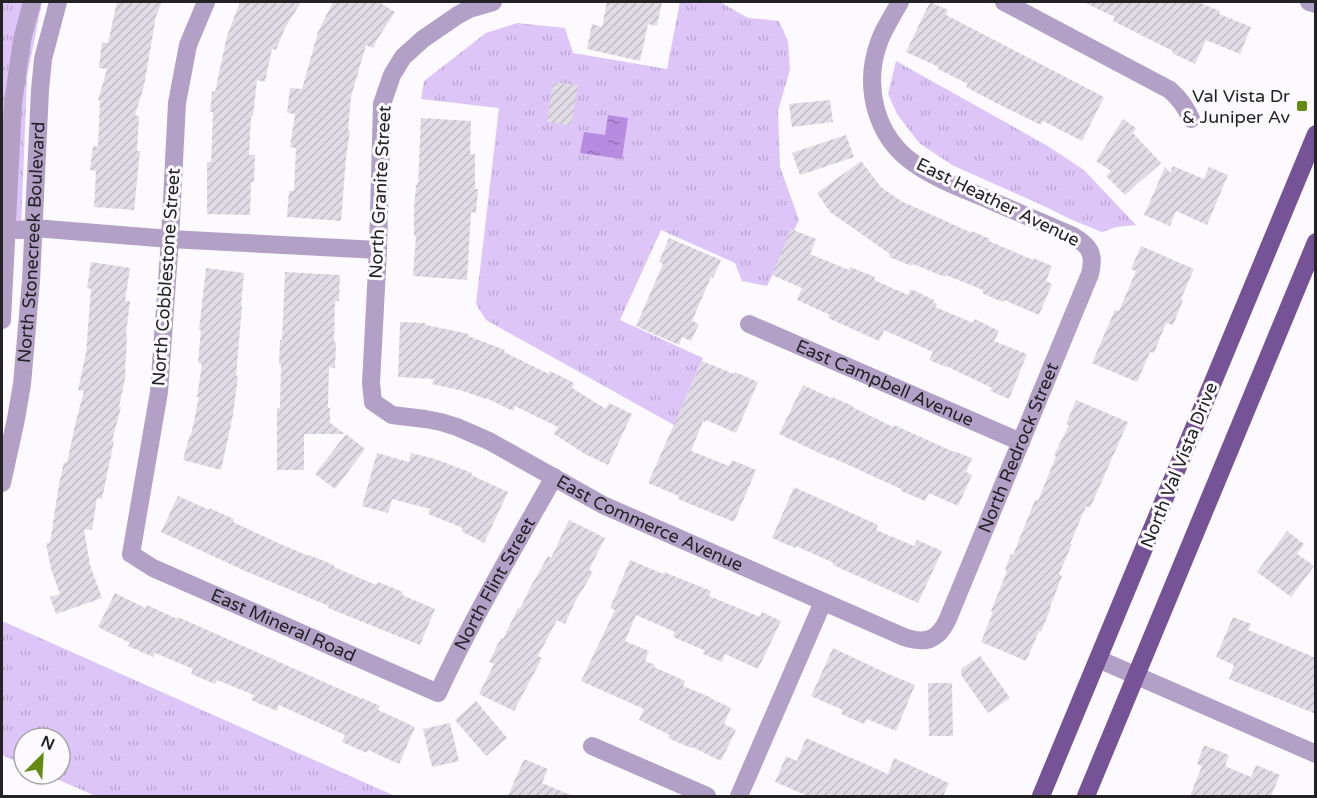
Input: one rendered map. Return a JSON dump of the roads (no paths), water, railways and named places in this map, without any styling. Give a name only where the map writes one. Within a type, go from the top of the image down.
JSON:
[{"type":"main road","name":"North Val Vista Drive","points":[[1041,796],[1316,134]]},
{"type":"main road","points":[[1086,796],[1316,242]]},
{"type":"street","name":"North Stonecreek Boulevard","points":[[2,320],[4,229],[13,103],[22,40],[32,2]]},
{"type":"street","name":"North Stonecreek Boulevard","points":[[2,483],[22,384],[34,228],[40,90],[50,29],[58,2]]},
{"type":"street","name":"North Cobblestone Street","points":[[131,554],[159,392],[177,103],[188,45],[206,2]]},
{"type":"street","name":"North Granite Street","points":[[373,402],[371,383],[382,104],[392,75],[403,57],[423,39],[458,15],[493,2]]},
{"type":"street","name":"East Heather Avenue","points":[[900,2],[879,43],[873,66],[872,94],[879,120],[886,132],[913,163],[939,178],[1073,236],[1087,245],[1091,252]]},
{"type":"street","points":[[1004,2],[1170,90],[1186,108],[1191,119]]},
{"type":"street","points":[[1309,2],[1316,4]]},
{"type":"street","points":[[4,229],[34,228],[170,239],[378,250]]},
{"type":"street","name":"North Redrock Street","points":[[930,639],[938,635],[947,621],[1090,274],[1093,259],[1091,252]]},
{"type":"street","name":"East Campbell Avenue","points":[[749,324],[1021,442]]},
{"type":"street","name":"East Commerce Avenue","points":[[373,402],[392,414],[441,422],[474,434],[603,505],[904,637],[930,639]]},
{"type":"street","name":"North Flint Street","points":[[438,693],[450,666],[554,477]]},
{"type":"street","name":"East Mineral Road","points":[[131,554],[153,568],[438,693]]},
{"type":"street","points":[[740,796],[823,602]]},
{"type":"street","points":[[1098,659],[1316,754]]},
{"type":"street","points":[[592,746],[707,796]]},
{"type":"water","points":[[608,115],[628,118],[622,159],[580,153],[584,132],[605,135]]},
{"type":"place","name":"Val Vista Dr & Juniper Av","points":[[1302,106]]}]
